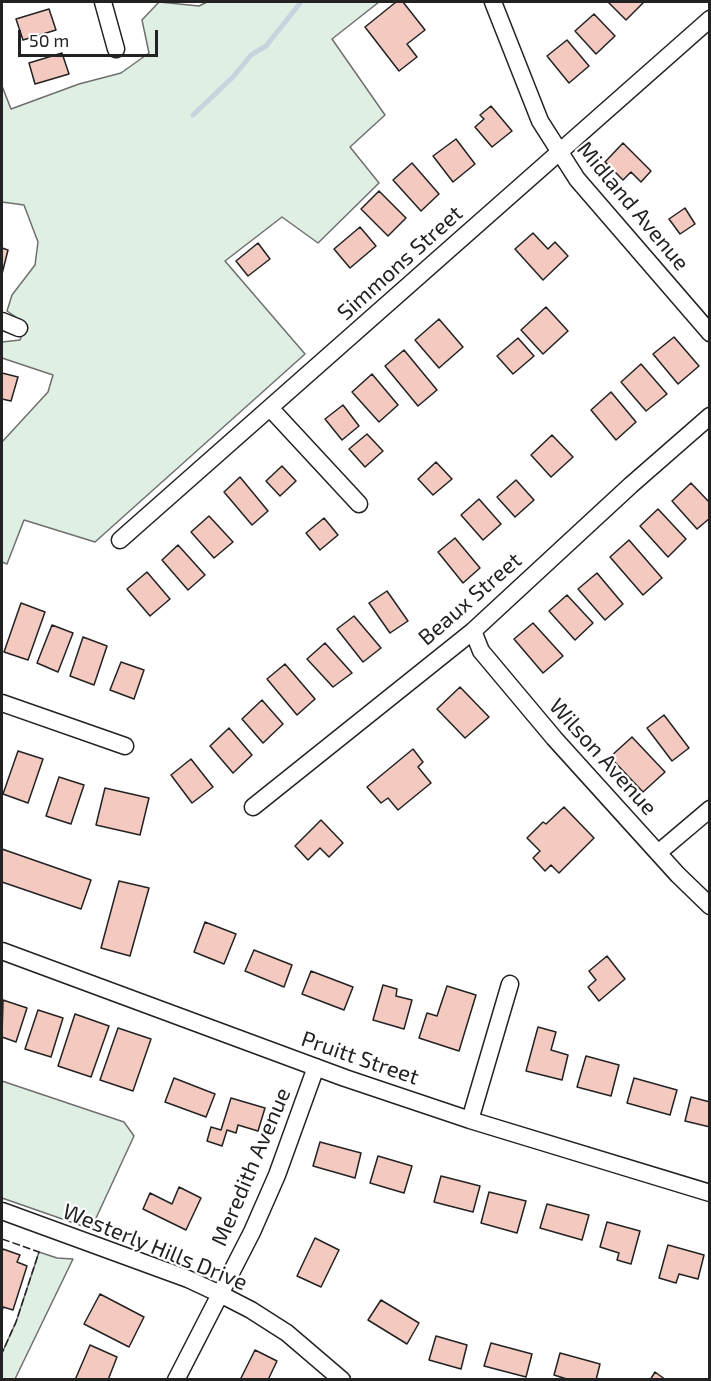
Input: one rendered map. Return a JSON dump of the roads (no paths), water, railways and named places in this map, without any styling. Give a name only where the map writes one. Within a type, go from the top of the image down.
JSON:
[{"type":"street","points":[[103,2],[116,49]]},
{"type":"street","name":"Midland Avenue","points":[[493,2],[540,120],[559,152],[577,179],[710,333]]},
{"type":"street","name":"Simmons Street","points":[[120,540],[710,19]]},
{"type":"street","points":[[2,321],[18,327]]},
{"type":"street","points":[[270,408],[359,504]]},
{"type":"street","name":"Beaux Street","points":[[253,807],[473,631],[631,484],[710,416]]},
{"type":"street","name":"Wilson Avenue","points":[[473,631],[481,651],[554,738],[658,854],[710,906]]},
{"type":"street","points":[[2,703],[125,746]]},
{"type":"street","points":[[658,854],[710,809]]},
{"type":"street","name":"Pruitt Street","points":[[2,951],[316,1067],[470,1120],[710,1193]]},
{"type":"street","points":[[470,1120],[510,984]]},
{"type":"street","name":"Meredith Avenue","points":[[176,1380],[252,1233],[277,1175],[316,1067]]},
{"type":"street","name":"Westerly Hills Drive","points":[[2,1211],[188,1279],[220,1293],[287,1333],[342,1380]]},
{"type":"waterway","points":[[193,115],[233,77],[251,55],[266,46],[301,2]]}]
